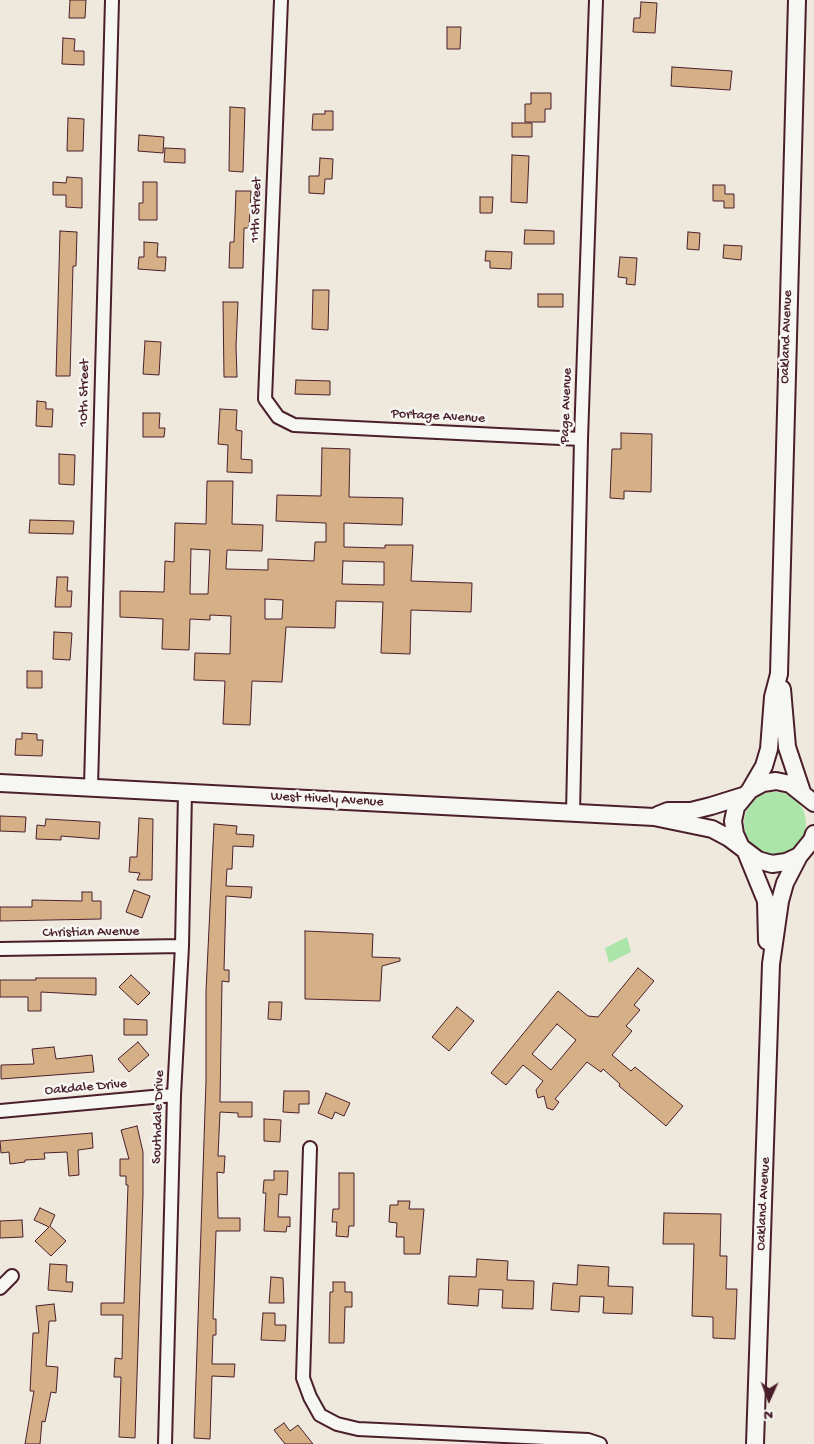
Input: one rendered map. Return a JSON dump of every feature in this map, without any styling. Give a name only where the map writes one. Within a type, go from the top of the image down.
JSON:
[{"type":"street","name":"10th Street","points":[[91,786],[112,0]]},
{"type":"street","name":"11th Street","points":[[281,0],[265,399],[278,417],[294,425]]},
{"type":"street","name":"Page Avenue","points":[[574,813],[581,439],[596,0]]},
{"type":"street","name":"Oakland Avenue","points":[[771,964],[767,943],[766,900],[744,849],[735,834],[733,821],[736,807],[764,766],[769,749],[773,697],[779,674],[798,0]]},
{"type":"street","name":"Portage Avenue","points":[[294,425],[581,439]]},
{"type":"street","name":"Oakland Avenue","points":[[779,674],[784,696],[787,747],[810,801]]},
{"type":"street","points":[[654,817],[668,811],[691,811],[711,806],[747,793],[762,783],[776,781],[790,784],[810,801]]},
{"type":"street","name":"West Hively Avenue","points":[[0,782],[654,817]]},
{"type":"street","name":"Southdale Drive","points":[[165,1444],[174,1095],[182,946],[185,792]]},
{"type":"street","points":[[654,817],[712,828],[758,860],[772,864],[786,862],[806,852]]},
{"type":"street","name":"Oakland Avenue","points":[[755,1444],[767,1141],[771,964],[780,901],[785,883],[806,852],[814,834]]},
{"type":"street","name":"Christian Avenue","points":[[0,949],[182,946]]},
{"type":"street","name":"Oakdale Drive","points":[[0,1110],[174,1095]]},
{"type":"street","points":[[310,1148],[303,1378],[310,1398],[320,1415],[337,1424],[358,1429],[588,1440],[600,1444]]},
{"type":"street","points":[[0,1288],[12,1276]]},
{"type":"green space","points":[[775,792],[787,795],[797,801],[803,811],[806,823],[803,835],[797,845],[787,851],[775,854],[763,851],[753,845],[747,835],[744,823],[747,811],[753,801],[763,795]]},
{"type":"green space","points":[[627,937],[631,952],[609,963],[605,948]]},
{"type":"building","points":[[70,0],[86,0],[85,18],[69,18]]},
{"type":"building","points":[[641,2],[657,3],[655,33],[633,32],[634,18],[640,18]]},
{"type":"building","points":[[447,27],[461,27],[460,49],[447,49]]},
{"type":"building","points":[[63,38],[75,39],[74,51],[84,51],[84,65],[62,64]]},
{"type":"building","points":[[672,67],[732,71],[730,90],[671,86]]},
{"type":"building","points":[[531,93],[551,93],[551,109],[545,109],[545,122],[525,122],[525,104],[531,104]]},
{"type":"building","points":[[230,107],[245,108],[243,172],[229,171]]},
{"type":"building","points":[[325,111],[333,111],[333,130],[312,130],[313,114],[325,114]]},
{"type":"building","points":[[68,118],[84,119],[83,151],[67,151]]},
{"type":"building","points":[[512,123],[532,123],[532,137],[512,137]]},
{"type":"building","points":[[139,135],[164,137],[163,153],[138,151]]},
{"type":"building","points":[[165,148],[185,149],[185,163],[164,162]]},
{"type":"building","points":[[512,155],[529,156],[527,203],[511,202]]},
{"type":"building","points":[[320,158],[333,159],[332,179],[325,179],[324,194],[309,193],[309,176],[319,176]]},
{"type":"building","points":[[67,177],[82,178],[82,208],[66,207],[66,195],[53,195],[53,182],[66,183]]},
{"type":"building","points":[[143,182],[157,182],[157,220],[139,220],[139,203],[143,203]]},
{"type":"building","points":[[713,185],[725,185],[725,194],[734,194],[734,208],[724,208],[724,201],[713,201]]},
{"type":"building","points":[[236,191],[251,191],[249,228],[244,228],[243,268],[229,268],[230,242],[234,242]]},
{"type":"building","points":[[480,197],[493,197],[492,213],[480,213]]},
{"type":"building","points":[[525,230],[554,231],[554,244],[524,244]]},
{"type":"building","points":[[60,231],[77,232],[76,266],[73,266],[70,376],[56,376]]},
{"type":"building","points":[[688,232],[700,233],[699,250],[687,249]]},
{"type":"building","points":[[144,242],[158,243],[157,257],[166,257],[165,271],[138,269],[139,257],[144,257]]},
{"type":"building","points":[[724,245],[742,246],[741,260],[723,258]]},
{"type":"building","points":[[486,251],[512,252],[511,269],[490,268],[490,261],[485,261]]},
{"type":"building","points":[[620,257],[637,258],[635,285],[626,284],[627,278],[618,277]]},
{"type":"building","points":[[313,290],[329,290],[328,330],[312,329]]},
{"type":"building","points":[[538,294],[563,294],[563,307],[538,307]]},
{"type":"building","points":[[223,302],[238,302],[237,377],[224,377]]},
{"type":"building","points":[[145,341],[161,342],[159,375],[143,374]]},
{"type":"building","points":[[296,380],[330,381],[330,395],[295,394]]},
{"type":"building","points":[[37,401],[46,402],[46,409],[53,409],[52,427],[36,426]]},
{"type":"building","points":[[220,409],[237,410],[236,430],[242,431],[241,459],[252,460],[252,473],[227,472],[228,445],[218,444]]},
{"type":"building","points":[[143,413],[160,413],[159,428],[165,428],[164,437],[143,437]]},
{"type":"building","points":[[621,433],[652,434],[651,492],[624,491],[624,499],[610,498],[612,449],[621,449]]},
{"type":"building","points":[[322,448],[350,449],[349,497],[403,498],[402,525],[344,523],[344,547],[385,548],[385,545],[413,545],[411,581],[472,583],[471,612],[411,610],[410,654],[381,653],[383,602],[336,601],[335,628],[286,627],[282,682],[252,681],[250,725],[223,724],[225,681],[194,680],[195,653],[230,654],[231,616],[210,615],[210,620],[190,619],[189,650],[162,649],[163,619],[120,617],[120,591],[164,592],[165,561],[174,562],[175,523],[206,524],[207,481],[233,481],[232,524],[263,525],[262,551],[227,550],[226,569],[268,570],[268,559],[314,561],[315,542],[326,542],[326,523],[276,521],[277,495],[321,496]],"holes":[[[191,549],[210,550],[208,594],[190,594]],[[343,561],[384,562],[384,585],[342,584]],[[265,599],[283,600],[282,619],[265,619]]]},
{"type":"building","points":[[59,454],[75,455],[74,485],[59,484]]},
{"type":"building","points":[[30,520],[74,521],[73,534],[29,533]]},
{"type":"building","points":[[57,577],[68,577],[67,591],[72,591],[71,607],[55,607]]},
{"type":"building","points":[[54,632],[72,633],[70,660],[53,659]]},
{"type":"building","points":[[27,671],[42,671],[42,688],[27,688]]},
{"type":"building","points":[[22,733],[37,734],[37,740],[43,740],[42,756],[15,755],[16,739],[22,739]]},
{"type":"building","points":[[0,816],[26,817],[25,832],[0,831]]},
{"type":"building","points":[[139,818],[153,819],[152,880],[137,880],[140,873],[129,872],[130,857],[137,857]]},
{"type":"building","points":[[46,819],[100,822],[99,839],[61,836],[61,840],[36,839],[37,825],[45,826]]},
{"type":"building","points":[[214,824],[237,826],[236,834],[254,835],[253,847],[233,846],[232,869],[227,869],[226,886],[252,887],[251,898],[226,896],[224,970],[229,970],[229,982],[222,981],[220,1102],[252,1102],[252,1117],[238,1117],[238,1113],[220,1112],[218,1156],[225,1156],[224,1173],[217,1172],[218,1218],[240,1218],[240,1231],[216,1231],[213,1319],[216,1319],[216,1335],[213,1335],[212,1364],[235,1364],[234,1377],[212,1376],[210,1439],[194,1438],[206,1081],[206,991]]},
{"type":"building","points":[[134,890],[150,896],[142,918],[126,912]]},
{"type":"building","points":[[82,892],[92,892],[92,901],[101,901],[101,919],[0,921],[0,907],[32,907],[32,900],[82,901]]},
{"type":"building","points":[[305,931],[373,934],[372,957],[400,958],[400,961],[382,966],[380,1001],[305,999]]},
{"type":"building","points":[[638,968],[654,981],[634,1005],[640,1010],[626,1026],[632,1031],[612,1055],[631,1071],[635,1067],[683,1106],[666,1126],[619,1086],[620,1084],[603,1069],[601,1072],[587,1062],[555,1099],[559,1102],[553,1110],[547,1108],[544,1096],[538,1098],[536,1090],[543,1081],[523,1065],[506,1085],[491,1073],[558,991],[588,1016],[598,1017]],"holes":[[[557,1024],[576,1040],[551,1070],[532,1054]]]},
{"type":"building","points":[[131,975],[150,993],[138,1005],[119,987]]},
{"type":"building","points":[[36,978],[96,978],[96,995],[41,992],[41,1011],[28,1011],[28,997],[0,997],[0,980],[36,980]]},
{"type":"building","points":[[269,1002],[282,1002],[281,1020],[268,1019]]},
{"type":"building","points":[[457,1007],[474,1021],[449,1051],[432,1037]]},
{"type":"building","points":[[124,1019],[147,1020],[147,1035],[124,1035]]},
{"type":"building","points":[[138,1042],[149,1055],[129,1072],[118,1059]]},
{"type":"building","points":[[54,1047],[56,1059],[92,1055],[94,1072],[1,1079],[1,1065],[34,1064],[32,1049]]},
{"type":"building","points":[[284,1091],[309,1091],[309,1104],[299,1104],[299,1113],[283,1112]]},
{"type":"building","points":[[326,1093],[350,1103],[344,1116],[335,1112],[332,1119],[318,1113]]},
{"type":"building","points":[[264,1119],[281,1120],[280,1142],[264,1141]]},
{"type":"building","points":[[137,1126],[143,1152],[143,1194],[135,1438],[119,1437],[121,1377],[114,1377],[115,1358],[122,1359],[123,1315],[101,1315],[101,1303],[124,1303],[128,1185],[126,1185],[126,1176],[120,1176],[120,1159],[129,1159],[121,1130]]},
{"type":"building","points":[[92,1133],[93,1148],[78,1150],[79,1175],[69,1176],[67,1152],[44,1153],[45,1159],[25,1160],[25,1162],[10,1164],[9,1152],[1,1153],[0,1141]]},
{"type":"building","points":[[274,1171],[288,1171],[287,1195],[279,1194],[278,1217],[290,1217],[290,1227],[287,1226],[286,1232],[264,1231],[266,1193],[263,1193],[264,1180],[274,1180]]},
{"type":"building","points":[[339,1173],[354,1173],[354,1226],[349,1226],[348,1237],[336,1236],[337,1222],[332,1222],[333,1209],[339,1209]]},
{"type":"building","points":[[398,1201],[410,1201],[409,1209],[424,1209],[420,1254],[404,1254],[404,1237],[396,1237],[397,1223],[389,1222],[390,1205],[398,1205]]},
{"type":"building","points":[[40,1208],[55,1215],[50,1226],[66,1241],[51,1256],[35,1241],[49,1227],[34,1220]]},
{"type":"building","points":[[664,1213],[721,1214],[720,1256],[727,1256],[726,1289],[737,1289],[735,1339],[713,1338],[713,1317],[692,1316],[694,1244],[663,1244]]},
{"type":"building","points":[[22,1220],[23,1237],[0,1238],[0,1221]]},
{"type":"building","points":[[477,1259],[508,1261],[507,1280],[534,1281],[533,1309],[502,1308],[503,1290],[479,1289],[478,1306],[448,1304],[449,1276],[476,1277]]},
{"type":"building","points":[[50,1264],[67,1265],[66,1282],[73,1282],[72,1292],[48,1290]]},
{"type":"building","points":[[578,1265],[609,1267],[608,1286],[633,1287],[632,1314],[603,1313],[604,1297],[580,1296],[579,1312],[551,1310],[553,1283],[577,1285]]},
{"type":"building","points":[[271,1277],[283,1278],[284,1303],[269,1303]]},
{"type":"building","points":[[333,1282],[345,1282],[345,1292],[352,1292],[352,1307],[345,1307],[344,1343],[329,1343],[330,1292],[333,1292]]},
{"type":"building","points":[[54,1304],[56,1321],[49,1321],[46,1366],[58,1367],[56,1393],[51,1392],[45,1422],[42,1421],[40,1444],[25,1444],[34,1391],[30,1391],[33,1333],[39,1333],[36,1306]]},
{"type":"building","points":[[263,1313],[275,1313],[275,1325],[286,1325],[285,1341],[261,1340]]},
{"type":"building","points":[[284,1423],[290,1431],[298,1425],[313,1444],[285,1444],[274,1430]]}]
